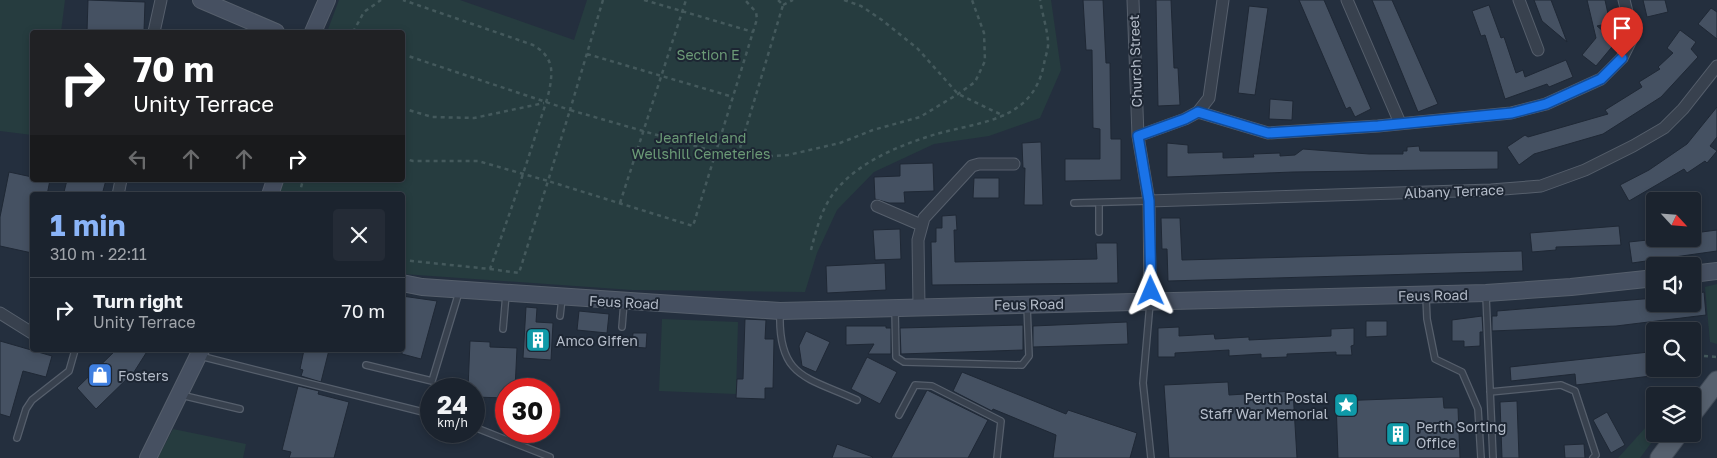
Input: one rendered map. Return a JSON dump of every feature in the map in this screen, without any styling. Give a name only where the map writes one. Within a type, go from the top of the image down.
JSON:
[{"type":"main road","points":[[1701,402],[1717,381]]},
{"type":"main road","points":[[1660,458],[1672,442]]},
{"type":"street","points":[[154,30],[162,0]]},
{"type":"street","points":[[201,0],[271,30]]},
{"type":"street","points":[[314,30],[327,0]]},
{"type":"street","name":"Church Street","points":[[1133,0],[1138,136],[1149,201],[1150,301]]},
{"type":"street","points":[[1138,136],[1185,119],[1198,112],[1209,98],[1223,0]]},
{"type":"street","points":[[1347,0],[1400,123]]},
{"type":"street","points":[[1519,0],[1538,50]]},
{"type":"street","points":[[1198,112],[1268,133],[1378,126],[1512,113],[1546,104],[1601,79],[1622,58],[1633,36],[1624,0]]},
{"type":"street","name":"Albany Terrace","points":[[1149,201],[1491,190],[1541,186],[1585,170],[1663,129],[1683,109],[1717,66]]},
{"type":"street","points":[[919,306],[917,255],[921,225],[929,211],[972,166],[979,164],[1014,164]]},
{"type":"street","points":[[877,206],[921,225]]},
{"type":"street","points":[[1701,273],[1717,271]]},
{"type":"street","name":"Feus Road","points":[[405,284],[422,287],[506,294],[780,311],[1486,293],[1646,279]]},
{"type":"street","points":[[0,313],[30,332]]},
{"type":"street","points":[[148,458],[200,353]]},
{"type":"lane","points":[[1074,203],[1149,201]]},
{"type":"lane","points":[[1099,203],[1099,232]]},
{"type":"lane","points":[[366,365],[432,381],[460,290]]},
{"type":"lane","points":[[1486,293],[1493,458]]},
{"type":"lane","points":[[503,329],[506,294]]},
{"type":"lane","points":[[1426,295],[1427,319],[1435,359],[1462,372],[1478,410],[1482,458]]},
{"type":"lane","points":[[560,316],[562,298]]},
{"type":"lane","points":[[1150,301],[1143,383],[1151,458]]},
{"type":"lane","points":[[622,327],[624,302]]},
{"type":"lane","points":[[895,307],[896,357],[904,362],[1022,365],[1029,356],[1027,304]]},
{"type":"lane","points":[[780,311],[779,332],[783,353],[794,371],[857,400]]},
{"type":"lane","points":[[17,438],[26,410],[32,400],[69,371],[74,352]]},
{"type":"lane","points":[[200,353],[420,411]]},
{"type":"lane","points":[[899,415],[915,385],[932,386],[1001,421],[997,458]]},
{"type":"lane","points":[[1490,392],[1561,385],[1575,391],[1596,455],[1593,458]]},
{"type":"lane","points":[[179,395],[240,409]]},
{"type":"lane","points":[[485,431],[550,457]]},
{"type":"path","points":[[354,30],[364,12],[380,0]]},
{"type":"path","points":[[403,0],[524,41],[542,50],[548,58],[551,70],[545,102],[524,175],[490,269]]},
{"type":"path","points":[[405,260],[519,273],[603,0]]},
{"type":"path","points":[[644,0],[753,32]]},
{"type":"path","points":[[620,203],[686,0]]},
{"type":"path","points":[[405,159],[478,161],[693,226],[757,19],[756,12],[745,0]]},
{"type":"path","points":[[778,0],[783,5]]},
{"type":"path","points":[[737,158],[783,5],[792,0]]},
{"type":"path","points":[[844,0],[861,6],[918,49],[958,94],[1004,116]]},
{"type":"path","points":[[405,55],[570,110],[716,154],[737,158],[788,155],[840,142],[873,130],[920,117],[975,82],[985,61],[984,33],[972,0]]},
{"type":"path","points":[[811,250],[820,220],[834,193],[856,172],[889,152],[928,136],[975,126],[1004,116],[1030,96],[1041,77],[1048,42],[1040,0]]},
{"type":"path","points":[[586,54],[734,97]]},
{"type":"path","points":[[405,109],[432,117],[474,118],[545,102]]},
{"type":"path","points":[[1704,356],[1717,357]]},
{"type":"green space","points":[[0,0],[65,0],[61,30],[30,30],[30,135],[0,131]]},
{"type":"green space","name":"Jeanfield and Wellshill Cemeteries","points":[[339,0],[460,0],[574,40],[587,0],[1051,0],[1061,70],[1040,118],[989,136],[934,144],[874,172],[837,210],[817,253],[805,292],[632,290],[405,274],[405,192],[279,192],[281,182],[405,182],[405,30],[328,30]]},
{"type":"green space","points":[[1717,284],[1717,344],[1710,342],[1705,287]]},
{"type":"green space","points":[[662,319],[738,322],[736,394],[659,391]]},
{"type":"green space","points":[[1646,427],[1646,442],[1652,442],[1640,458],[1618,458]]},
{"type":"green space","points":[[173,429],[246,444],[243,458],[158,458]]},
{"type":"building","points":[[88,0],[145,2],[144,30],[87,30]]},
{"type":"building","points":[[1083,0],[1103,0],[1106,63],[1110,63],[1111,139],[1121,139],[1121,180],[1065,181],[1065,159],[1100,159],[1100,129],[1093,128],[1092,50],[1086,50]]},
{"type":"building","points":[[1156,0],[1171,0],[1174,68],[1178,68],[1180,105],[1158,106]]},
{"type":"building","points":[[1299,0],[1324,0],[1371,109],[1355,117],[1350,107],[1346,109]]},
{"type":"building","points":[[1372,0],[1392,0],[1438,104],[1418,112]]},
{"type":"building","points":[[1534,0],[1551,0],[1567,42],[1542,21]]},
{"type":"building","points":[[1587,0],[1605,0],[1610,23],[1597,26],[1616,42],[1596,66],[1582,55],[1596,38]]},
{"type":"building","points":[[1643,0],[1665,0],[1668,12],[1647,17]]},
{"type":"building","points":[[1489,5],[1501,38],[1504,37],[1516,73],[1523,70],[1525,77],[1566,60],[1573,77],[1549,87],[1547,84],[1505,99],[1485,35],[1481,36],[1472,11]]},
{"type":"building","points":[[1249,6],[1268,8],[1255,95],[1238,93]]},
{"type":"building","points":[[1711,8],[1717,12],[1717,39],[1698,24]]},
{"type":"building","points":[[1680,30],[1696,42],[1691,49],[1698,57],[1661,97],[1603,134],[1534,154],[1519,165],[1507,147],[1525,135],[1528,137],[1608,114],[1605,110],[1642,87],[1639,82],[1660,69],[1658,67],[1673,53],[1667,48]]},
{"type":"building","points":[[1270,99],[1293,101],[1292,120],[1269,119]]},
{"type":"building","points":[[1717,107],[1717,137],[1710,146],[1717,151],[1707,163],[1705,161],[1687,173],[1684,169],[1629,201],[1620,185],[1649,170],[1687,144]]},
{"type":"building","points":[[1041,142],[1043,205],[1024,205],[1025,168],[1023,168],[1022,143]]},
{"type":"building","points":[[1167,143],[1188,145],[1188,153],[1223,152],[1223,158],[1254,157],[1253,154],[1280,153],[1280,156],[1295,155],[1303,149],[1369,154],[1403,154],[1403,151],[1407,151],[1407,147],[1419,146],[1420,151],[1498,151],[1498,169],[1293,172],[1167,177]]},
{"type":"building","points":[[933,163],[934,191],[904,192],[905,203],[889,203],[875,199],[874,177],[900,176],[900,164]]},
{"type":"building","points":[[9,172],[30,177],[30,182],[50,182],[48,192],[30,192],[30,253],[0,246],[0,217]]},
{"type":"building","points":[[974,178],[999,178],[999,198],[973,198]]},
{"type":"building","points":[[66,182],[105,182],[103,192],[64,192]]},
{"type":"building","points":[[956,215],[957,230],[954,230],[955,262],[1097,259],[1096,243],[1117,243],[1118,283],[932,285],[931,242],[936,242],[936,228],[942,228],[942,216]]},
{"type":"building","points":[[1161,218],[1180,218],[1182,260],[1522,251],[1523,271],[1168,281],[1167,249],[1162,249]]},
{"type":"building","points":[[1619,226],[1621,245],[1556,247],[1556,250],[1532,252],[1530,233]]},
{"type":"building","points":[[900,229],[901,259],[875,260],[873,230]]},
{"type":"building","points":[[1717,230],[1717,251],[1674,257],[1646,257],[1646,261],[1632,263],[1629,242],[1646,240],[1646,248],[1701,248],[1701,232]]},
{"type":"building","points":[[885,263],[886,290],[827,293],[826,266]]},
{"type":"building","points":[[1701,292],[1704,292],[1706,315],[1616,326],[1492,331],[1492,316],[1497,316],[1497,311],[1646,299],[1646,312],[1701,312]]},
{"type":"building","points":[[405,296],[437,301],[421,359],[402,354],[402,352],[405,352]]},
{"type":"building","name":"Amco Giffen","points":[[526,307],[537,308],[536,322],[553,323],[551,360],[523,358]]},
{"type":"building","points":[[579,311],[609,314],[607,333],[577,330]]},
{"type":"building","points":[[1482,316],[1483,332],[1480,332],[1480,346],[1464,347],[1464,341],[1452,341],[1452,320]]},
{"type":"building","points":[[745,319],[766,320],[765,339],[774,339],[773,388],[765,388],[765,399],[736,398],[737,379],[743,379]]},
{"type":"building","points":[[1366,321],[1387,321],[1387,336],[1366,337]]},
{"type":"building","points":[[1127,322],[1128,344],[1033,347],[1033,326]]},
{"type":"building","points":[[1023,325],[1023,350],[901,354],[900,328]]},
{"type":"building","points":[[846,326],[886,326],[886,328],[891,328],[891,354],[868,354],[874,344],[846,345]]},
{"type":"building","points":[[1179,327],[1179,336],[1214,334],[1215,339],[1249,337],[1249,340],[1331,336],[1331,329],[1354,328],[1354,345],[1351,346],[1352,355],[1336,355],[1336,352],[1287,354],[1287,357],[1261,358],[1261,354],[1229,356],[1229,350],[1175,353],[1175,357],[1158,357],[1158,328]]},
{"type":"building","points":[[806,331],[830,342],[816,372],[802,366],[799,346]]},
{"type":"building","points":[[633,333],[647,333],[646,348],[632,347]]},
{"type":"building","points":[[0,341],[30,350],[30,352],[52,356],[46,377],[23,371],[10,417],[0,414]]},
{"type":"building","points":[[470,341],[490,342],[490,347],[517,348],[516,378],[495,378],[495,398],[485,397],[485,378],[468,378]]},
{"type":"building","points":[[114,352],[147,352],[134,372],[96,409],[77,388]]},
{"type":"building","points":[[304,352],[328,352],[321,382],[301,376],[303,370],[300,369]]},
{"type":"building","points":[[1646,352],[1646,377],[1576,385],[1575,374],[1511,381],[1510,367]]},
{"type":"building","points":[[867,357],[897,372],[880,404],[851,389]]},
{"type":"building","points":[[962,372],[1066,414],[1068,410],[1137,433],[1130,458],[1053,458],[1056,435],[993,409],[992,411],[953,391]]},
{"type":"building","points":[[1228,382],[1229,395],[1293,391],[1297,458],[1169,458],[1164,385]]},
{"type":"building","points":[[298,386],[319,391],[318,394],[349,402],[334,458],[289,458],[291,452],[282,450]]},
{"type":"building","points":[[927,390],[988,420],[968,458],[891,458]]},
{"type":"building","name":"Perth Sorting Office","points":[[1443,397],[1444,408],[1458,408],[1460,458],[1338,458],[1336,401]]},
{"type":"building","points":[[1517,401],[1519,458],[1502,458],[1500,402]]},
{"type":"building","points":[[1607,412],[1625,445],[1611,453],[1593,420]]},
{"type":"building","points":[[837,444],[873,457],[832,458]]},
{"type":"building","points":[[1584,444],[1585,458],[1565,458],[1564,445]]},
{"type":"place","name":"Amco Giffen","points":[[538,340]]},
{"type":"place","name":"Fosters","points":[[100,375]]},
{"type":"place","name":"Perth Postal Staff War Memorial","points":[[1346,405]]},
{"type":"place","name":"Perth Sorting Office","points":[[1398,434]]},
{"type":"route","points":[[1151,291],[1149,201],[1138,136],[1185,119],[1198,112],[1268,133],[1292,133],[1378,126],[1512,113],[1546,104],[1601,79],[1622,58]]},
{"type":"park label","name":"Section E","points":[[708,54]]}]
